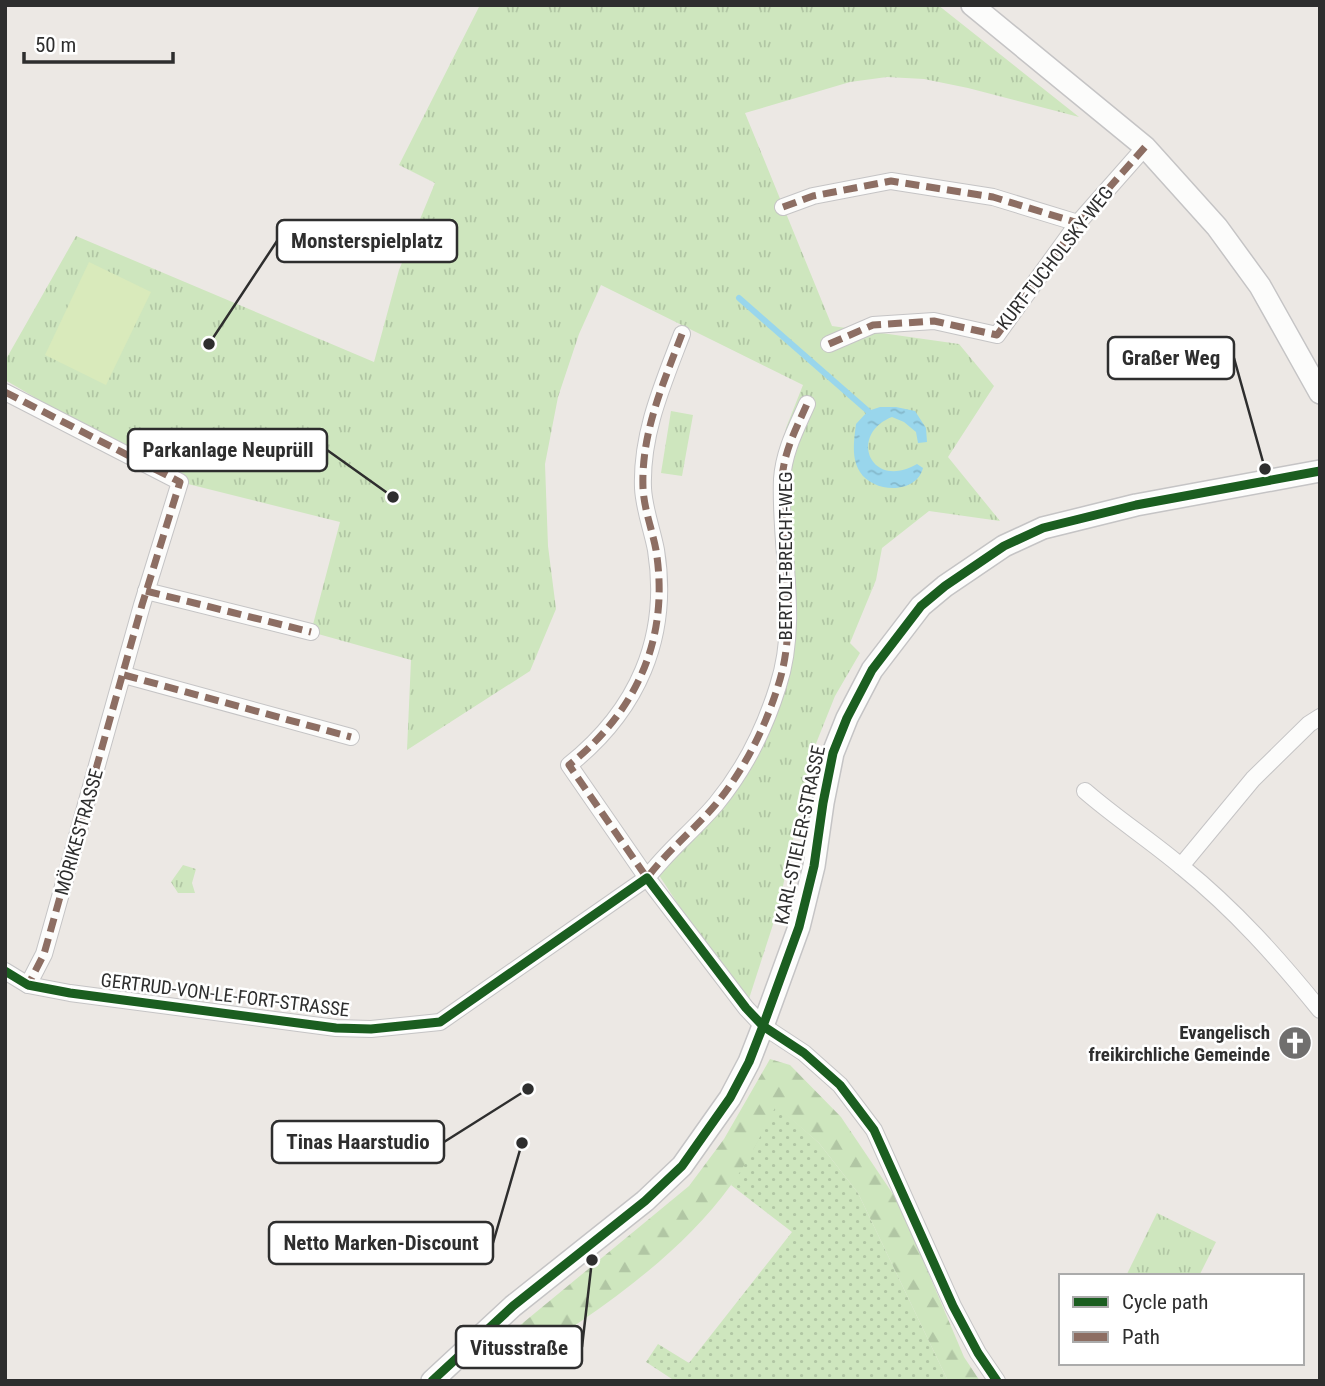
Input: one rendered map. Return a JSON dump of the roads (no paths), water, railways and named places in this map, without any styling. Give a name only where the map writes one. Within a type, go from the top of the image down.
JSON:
[{"type":"street","points":[[972,5],[1145,147],[1217,227],[1260,286],[1320,393]]},
{"type":"street","name":"KURT-TUCHOLSKY-WEG","points":[[829,344],[873,326],[934,321],[997,335],[1078,223],[1145,147]]},
{"type":"street","points":[[783,207],[813,196],[891,181],[993,197],[1078,223]]},
{"type":"street","points":[[682,334],[655,402],[645,460],[643,488],[656,551],[657,630],[637,687],[593,747],[569,765],[648,878],[746,1008],[764,1027],[804,1053],[840,1085],[874,1130],[953,1306],[978,1353],[997,1381]]},
{"type":"street","name":"MÖRIKESTRASSE","points":[[5,392],[180,482],[146,591],[44,954],[28,985]]},
{"type":"street","name":"BERTOLT-BRECHT-WEG","points":[[648,878],[717,803],[737,776],[760,734],[779,685],[785,654],[789,598],[782,478],[787,450],[807,404]]},
{"type":"street","name":"KARL-STIELER-STRASSE","points":[[432,1381],[513,1306],[645,1202],[682,1166],[730,1098],[764,1027],[799,927],[814,866],[833,753],[847,718],[872,670],[921,606],[945,586],[1004,546],[1044,528],[1136,505],[1320,471]]},
{"type":"street","points":[[146,591],[311,632]]},
{"type":"street","points":[[124,676],[351,737]]},
{"type":"street","points":[[1181,866],[1252,779],[1309,724],[1320,718]]},
{"type":"street","points":[[1084,791],[1181,866],[1250,927],[1320,1010]]},
{"type":"street","name":"GERTRUD-VON-LE-FORT-STRASSE","points":[[28,985],[70,993],[336,1028],[371,1029],[440,1022],[648,878]]},
{"type":"street","points":[[5,971],[28,985]]},
{"type":"water","points":[[880,407],[915,411],[926,428],[927,442],[918,443],[916,432],[904,422],[892,417],[879,425],[871,435],[868,446],[870,457],[877,465],[887,470],[901,470],[917,464],[923,468],[919,477],[903,487],[874,484],[860,472],[855,461],[856,424],[868,411]]},
{"type":"waterway","points":[[739,298],[868,411]]},
{"type":"place","name":"Monsterspielplatz","points":[[209,344]]},
{"type":"place","name":"Graßer Weg","points":[[1265,469]]},
{"type":"place","name":"Parkanlage Neuprüll","points":[[393,497]]},
{"type":"place","name":"Evangelisch freikirchliche Gemeinde","points":[[1295,1043]]},
{"type":"place","name":"Tinas Haarstudio","points":[[528,1089]]},
{"type":"place","name":"Netto Marken-Discount","points":[[522,1143]]},
{"type":"place","name":"Vitusstraße","points":[[592,1260]]}]
